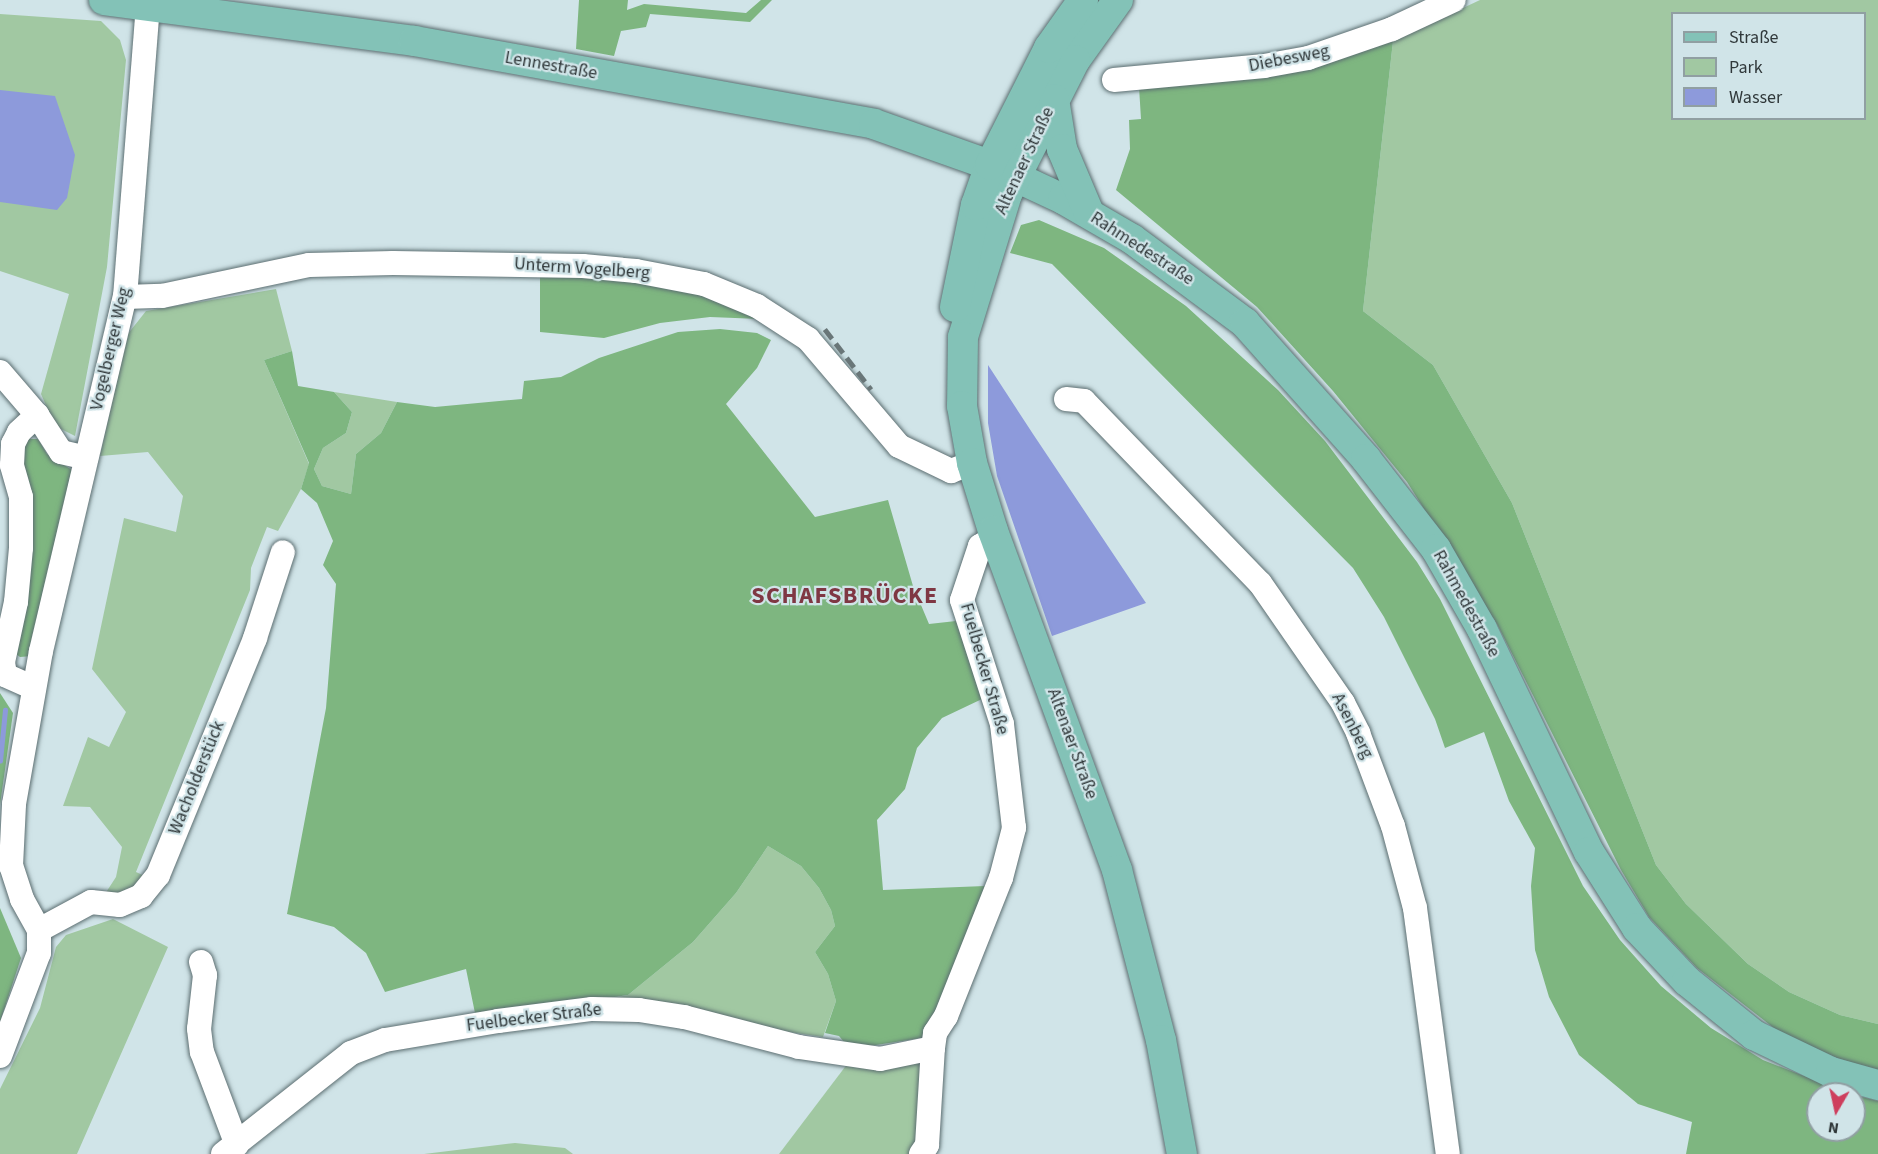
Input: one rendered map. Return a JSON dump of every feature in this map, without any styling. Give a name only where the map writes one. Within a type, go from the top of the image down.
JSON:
[{"type":"main road","name":"Lennestraße","points":[[104,0],[414,41],[874,124],[1002,170]]},
{"type":"main road","name":"Altenaer Straße","points":[[1002,170],[1049,48],[1083,0]]},
{"type":"main road","name":"Altenaer Straße","points":[[1118,0],[1075,60],[1054,99],[976,205],[955,309],[963,337],[962,406],[972,463],[995,537],[1117,870],[1156,1018],[1182,1154]]},
{"type":"main road","points":[[1054,99],[1062,149],[1089,213]]},
{"type":"main road","name":"Rahmedestraße","points":[[1002,170],[1089,213],[1166,262],[1245,323],[1390,489],[1436,549],[1482,629],[1589,852],[1637,928],[1687,981],[1754,1035],[1831,1072],[1878,1085]]},
{"type":"street","name":"Diebesweg","points":[[1114,80],[1256,67],[1308,58],[1392,30],[1454,0]]},
{"type":"street","name":"Vogelberger Weg","points":[[39,930],[22,900],[11,866],[14,804],[34,688],[125,297],[148,5]]},
{"type":"street","name":"Unterm Vogelberg","points":[[125,297],[162,296],[309,265],[340,264],[553,264],[636,271],[693,281],[756,306],[808,339],[898,446],[951,471],[972,463]]},
{"type":"street","points":[[0,372],[37,414],[61,452],[86,459]]},
{"type":"street","name":"Asenberg","points":[[1066,399],[1084,401],[1260,583],[1337,694],[1358,733],[1389,816],[1413,900],[1448,1154]]},
{"type":"street","points":[[34,688],[5,675],[3,662],[16,602],[21,548],[21,497],[12,465],[13,444],[19,432],[37,414]]},
{"type":"street","name":"Fuelbecker Straße","points":[[921,1154],[927,1145],[934,1033],[946,1016],[1001,878],[1014,828],[1002,724],[962,600],[980,546],[995,537]]},
{"type":"street","name":"Wacholderstück","points":[[39,930],[91,902],[120,905],[141,896],[158,875],[255,638],[284,552]]},
{"type":"street","points":[[0,1056],[39,953],[39,930]]},
{"type":"street","name":"Fuelbecker Straße","points":[[201,962],[205,975],[199,1029],[202,1052],[239,1148],[303,1088],[351,1053],[386,1040],[498,1021],[592,1009],[639,1010],[684,1017],[799,1047],[880,1059],[933,1048]]},
{"type":"green space","points":[[579,0],[628,0],[627,10],[644,4],[746,13],[761,0],[772,0],[750,22],[650,14],[646,27],[621,31],[614,56],[576,49]]},
{"type":"green space","points":[[1480,0],[1878,0],[1878,1024],[1840,1015],[1789,992],[1748,964],[1686,904],[1656,865],[1512,503],[1433,365],[1363,311],[1393,41]]},
{"type":"green space","points":[[0,14],[101,21],[120,40],[126,60],[107,267],[75,436],[55,426],[41,394],[69,294],[0,271]]},
{"type":"green space","points":[[1393,41],[1363,311],[1433,365],[1512,503],[1656,865],[1686,904],[1748,964],[1789,992],[1840,1015],[1878,1024],[1878,1071],[1837,1058],[1779,1032],[1697,968],[1649,917],[1621,870],[1497,624],[1407,482],[1333,391],[1257,307],[1116,190],[1130,149],[1129,120],[1141,119],[1139,87],[1342,57]]},
{"type":"green space","points":[[1039,220],[1104,248],[1186,306],[1278,390],[1325,441],[1417,562],[1440,599],[1583,886],[1620,940],[1661,986],[1711,1028],[1763,1060],[1819,1082],[1806,1082],[1806,1142],[1866,1142],[1866,1098],[1878,1101],[1878,1154],[1686,1154],[1692,1122],[1638,1104],[1579,1055],[1549,997],[1535,950],[1531,886],[1535,848],[1509,801],[1484,732],[1445,748],[1435,719],[1384,617],[1353,568],[1052,264],[1010,253],[1021,225]]},
{"type":"green space","points":[[566,268],[713,297],[760,319],[710,317],[660,323],[604,338],[540,332],[540,270]]},
{"type":"green space","points":[[276,289],[292,351],[264,360],[309,464],[301,489],[278,531],[267,527],[251,568],[250,590],[136,872],[149,878],[139,889],[103,897],[116,877],[122,847],[90,807],[63,806],[88,737],[109,747],[126,712],[92,669],[124,518],[176,532],[183,496],[148,452],[100,456],[127,335],[146,311]]},
{"type":"green space","points":[[720,329],[757,333],[771,340],[757,368],[726,404],[815,517],[888,500],[913,586],[929,624],[956,621],[982,699],[942,718],[917,748],[905,789],[877,820],[883,890],[985,886],[928,1037],[850,1049],[839,1036],[825,1033],[836,1001],[828,974],[815,952],[835,926],[831,910],[819,888],[801,866],[768,846],[736,893],[693,942],[628,995],[476,1018],[466,969],[385,992],[366,953],[334,927],[287,914],[326,708],[336,584],[323,565],[333,541],[317,503],[301,489],[309,463],[264,360],[292,351],[298,386],[334,392],[352,412],[346,433],[323,448],[314,469],[322,486],[351,494],[356,454],[381,433],[397,402],[435,407],[522,399],[524,381],[561,377],[599,358],[678,332]]},
{"type":"green space","points":[[334,392],[397,402],[381,433],[356,454],[351,494],[322,486],[314,469],[323,448],[346,433],[352,412]]},
{"type":"green space","points":[[26,439],[38,439],[47,454],[72,470],[32,656],[20,657],[11,650],[18,461]]},
{"type":"green space","points":[[0,693],[13,713],[0,805]]},
{"type":"green space","points":[[768,846],[801,866],[819,888],[831,910],[835,926],[815,952],[828,974],[836,1001],[823,1037],[590,1003],[628,995],[693,942],[736,893]]},
{"type":"green space","points":[[0,908],[21,958],[0,1022]]},
{"type":"green space","points":[[113,919],[168,947],[77,1154],[0,1154],[0,1089],[40,1008],[56,947],[66,935]]},
{"type":"green space","points":[[921,1062],[916,1154],[779,1154],[848,1063]]},
{"type":"green space","points":[[515,1143],[565,1148],[573,1154],[424,1154]]},
{"type":"water","points":[[0,90],[55,96],[75,155],[67,198],[57,210],[0,202]]},
{"type":"water","points":[[988,365],[1146,603],[1052,636],[997,476],[988,423]]},
{"type":"waterway","points":[[0,761],[5,710]]},
{"type":"railway","points":[[825,329],[871,389]]},
{"type":"district","name":"SCHAFSBRÜCKE","points":[[845,596]]}]
